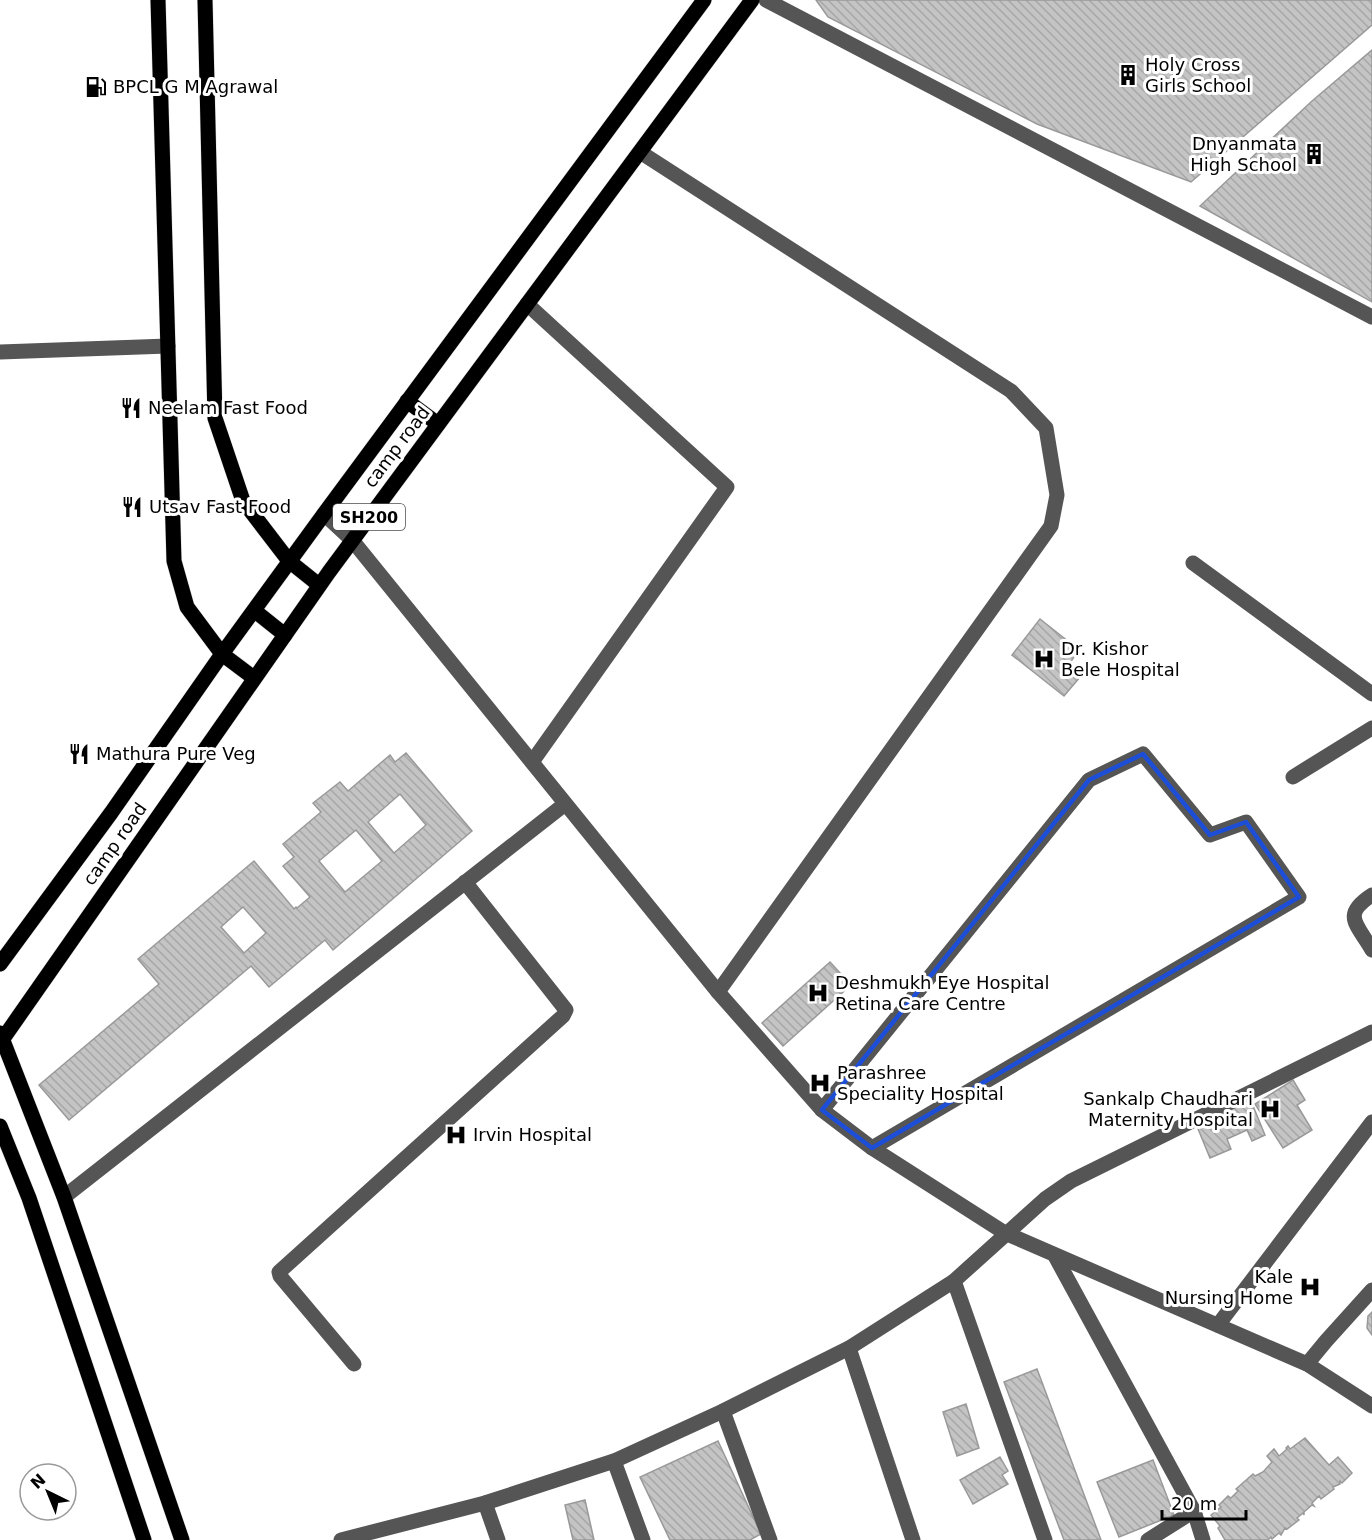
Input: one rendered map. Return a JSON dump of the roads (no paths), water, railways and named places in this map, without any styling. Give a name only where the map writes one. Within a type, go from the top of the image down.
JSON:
[{"type":"main road","points":[[158,0],[174,561],[187,607],[222,654],[254,678]]},
{"type":"main road","points":[[205,0],[215,418],[243,501],[289,561],[319,585]]},
{"type":"main road","name":"camp road","points":[[222,654],[704,0]]},
{"type":"main road","name":"camp road","points":[[1,1038],[319,585],[752,0]]},
{"type":"main road","points":[[407,401],[438,424]]},
{"type":"main road","points":[[255,611],[285,635]]},
{"type":"main road","name":"SH200","points":[[0,964],[111,813],[222,654]]},
{"type":"main road","points":[[1,1038],[64,1197],[182,1540]]},
{"type":"main road","points":[[0,1126],[29,1198],[144,1540]]},
{"type":"street","points":[[766,0],[1372,317]]},
{"type":"street","points":[[640,152],[1011,391],[1046,428],[1057,495],[1052,525],[718,992]]},
{"type":"street","points":[[527,304],[727,487],[532,762]]},
{"type":"street","points":[[0,352],[168,346]]},
{"type":"street","points":[[324,514],[352,540],[718,992],[822,1110],[872,1148],[1005,1233],[1307,1364],[1372,1406]]},
{"type":"street","points":[[1193,563],[1372,694]]},
{"type":"street","points":[[1293,777],[1372,728]]},
{"type":"street","points":[[822,1110],[1089,780],[1143,754],[1210,835],[1246,822],[1299,897],[872,1148]]},
{"type":"street","points":[[64,1197],[565,804]]},
{"type":"street","points":[[354,1364],[279,1272],[563,1016],[566,1010],[465,882]]},
{"type":"street","points":[[1372,895],[1359,903],[1354,910],[1353,918],[1372,950]]},
{"type":"street","points":[[341,1540],[485,1503],[614,1461],[723,1411],[849,1348],[954,1281],[1045,1198],[1071,1181],[1372,1032]]},
{"type":"street","points":[[1218,1325],[1372,1122]]},
{"type":"street","points":[[1055,1256],[1194,1511],[1203,1540]]},
{"type":"street","points":[[954,1281],[1045,1540]]},
{"type":"street","points":[[1307,1364],[1372,1290]]},
{"type":"street","points":[[849,1348],[913,1540]]},
{"type":"street","points":[[723,1411],[770,1540]]},
{"type":"street","points":[[614,1461],[643,1540]]},
{"type":"street","points":[[485,1503],[498,1540]]},
{"type":"street","points":[[1148,1540],[1194,1511]]},
{"type":"place","name":"Holy Cross Girls School","points":[[1128,75]]},
{"type":"place","name":"BPCL G M Agrawal","points":[[96,87]]},
{"type":"place","name":"Dnyanmata High School","points":[[1314,154]]},
{"type":"place","name":"Neelam Fast Food","points":[[131,408]]},
{"type":"place","name":"Utsav Fast Food","points":[[132,507]]},
{"type":"place","name":"Dr. Kishor Bele Hospital","points":[[1044,659]]},
{"type":"place","name":"Mathura Pure Veg","points":[[79,754]]},
{"type":"place","name":"Deshmukh Eye Hospital Retina Care Centre","points":[[818,993]]},
{"type":"place","name":"Parashree Speciality Hospital","points":[[820,1083]]},
{"type":"place","name":"Sankalp Chaudhari Maternity Hospital","points":[[1270,1109]]},
{"type":"place","name":"Irvin Hospital","points":[[456,1135]]},
{"type":"place","name":"Kale Nursing Home","points":[[1310,1287]]}]
